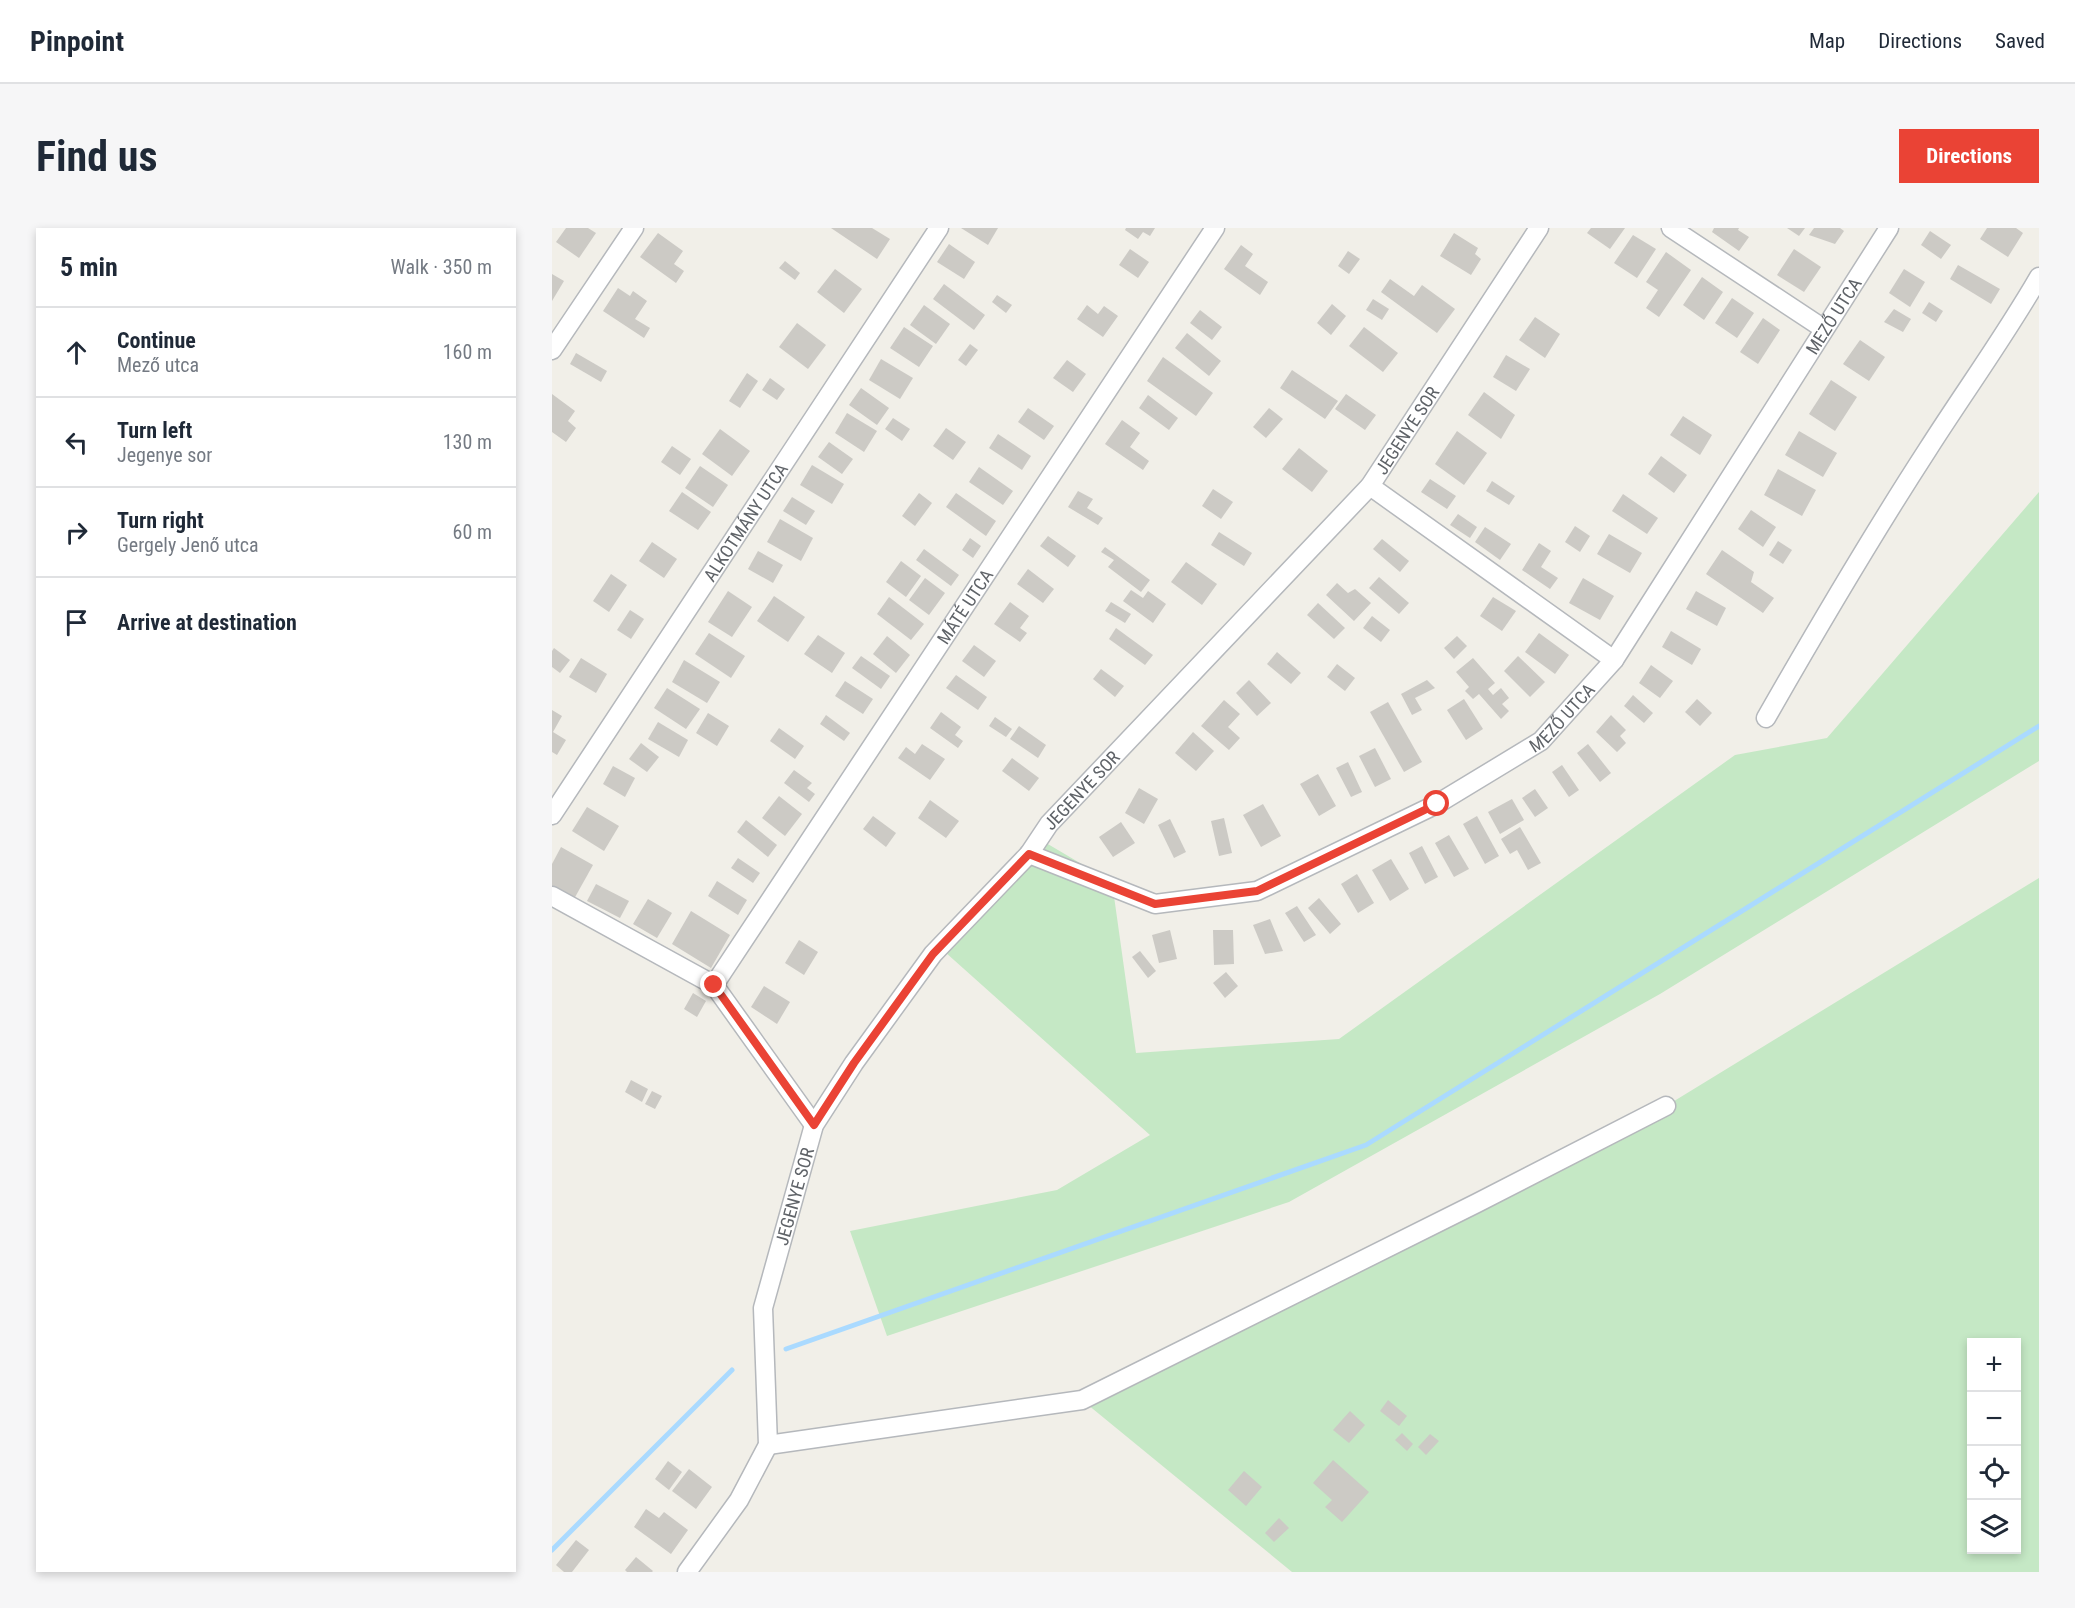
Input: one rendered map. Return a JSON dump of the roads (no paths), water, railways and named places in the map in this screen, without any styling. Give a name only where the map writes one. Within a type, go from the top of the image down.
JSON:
[{"type":"street","points":[[552,350],[634,228]]},
{"type":"street","name":"ALKOTMÁNY UTCA","points":[[552,815],[939,228]]},
{"type":"street","name":"MÁTÉ UTCA","points":[[714,985],[1215,228]]},
{"type":"street","name":"JEGENYE SOR","points":[[687,1572],[739,1500],[768,1445],[763,1308],[814,1125],[854,1063],[933,954],[1029,854],[1049,824],[1370,486],[1539,228]]},
{"type":"street","points":[[1671,228],[1824,329]]},
{"type":"street","name":"MEZŐ UTCA","points":[[1029,854],[1155,904],[1257,891],[1437,804],[1541,741],[1614,660],[1889,228]]},
{"type":"street","points":[[1766,718],[1860,556],[2039,277]]},
{"type":"street","points":[[1370,486],[1614,660]]},
{"type":"street","points":[[552,896],[714,985],[814,1125]]},
{"type":"street","points":[[768,1445],[1082,1400],[1466,1209],[1666,1106]]},
{"type":"waterway","points":[[786,1349],[1366,1145],[2039,726]]},
{"type":"waterway","points":[[552,1550],[732,1370]]}]
